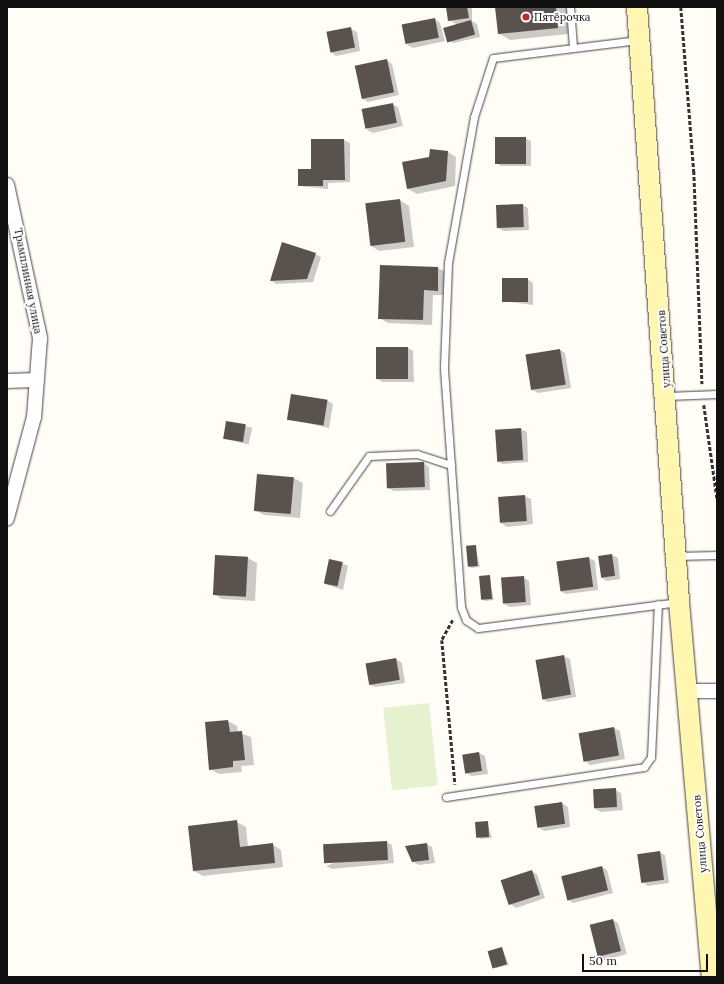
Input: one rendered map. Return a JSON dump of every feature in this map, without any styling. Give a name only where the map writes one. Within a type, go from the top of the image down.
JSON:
[{"type":"main road","name":"улица Советов","points":[[637,7],[667,396],[679,602],[712,977]]},
{"type":"street","name":"Трамплинная улица","points":[[7,185],[40,338],[34,417],[7,518]]},
{"type":"street","points":[[7,381],[37,380]]},
{"type":"street","points":[[687,691],[717,691]]},
{"type":"lane","points":[[570,7],[574,48]]},
{"type":"lane","points":[[640,40],[493,58],[474,117],[448,263],[444,369],[461,607],[466,620],[478,628],[679,602]]},
{"type":"lane","points":[[667,396],[717,394]]},
{"type":"lane","points":[[330,511],[369,456],[417,454],[451,465]]},
{"type":"lane","points":[[676,556],[717,555]]},
{"type":"lane","points":[[446,797],[644,767],[651,757],[658,604]]},
{"type":"path","points":[[681,7],[694,171],[702,395],[717,498]]},
{"type":"path","points":[[456,796],[442,640],[461,607]]},
{"type":"green space","points":[[429,703],[438,786],[392,790],[383,708]]},
{"type":"building","points":[[446,7],[467,7],[469,18],[448,21]]},
{"type":"building","name":"Пятёрочка","points":[[495,7],[556,7],[558,28],[498,34]]},
{"type":"building","points":[[435,18],[439,38],[405,44],[402,24]]},
{"type":"building","points":[[471,20],[475,34],[447,42],[443,28]]},
{"type":"building","points":[[351,27],[355,48],[330,52],[326,32]]},
{"type":"building","points":[[387,59],[394,92],[362,99],[355,66]]},
{"type":"building","points":[[393,103],[397,123],[365,129],[362,109]]},
{"type":"building","points":[[495,137],[526,137],[526,164],[495,164]]},
{"type":"building","points":[[311,139],[344,139],[345,180],[323,180],[323,186],[298,186],[298,169],[311,169]]},
{"type":"building","points":[[430,149],[448,151],[446,181],[407,189],[402,162],[429,157]]},
{"type":"building","points":[[400,199],[405,242],[371,246],[365,203]]},
{"type":"building","points":[[523,204],[524,227],[497,228],[496,205]]},
{"type":"building","points":[[282,242],[316,253],[307,279],[270,281]]},
{"type":"building","points":[[380,265],[438,267],[438,291],[424,290],[423,320],[378,319]]},
{"type":"building","points":[[502,278],[528,278],[528,302],[502,302]]},
{"type":"building","points":[[376,347],[408,347],[408,379],[376,379]]},
{"type":"building","points":[[560,349],[566,385],[531,390],[525,354]]},
{"type":"building","points":[[291,394],[328,400],[323,425],[287,420]]},
{"type":"building","points":[[226,421],[246,424],[243,442],[223,439]]},
{"type":"building","points":[[521,428],[523,460],[497,462],[495,430]]},
{"type":"building","points":[[424,462],[425,487],[387,488],[386,463]]},
{"type":"building","points":[[257,474],[294,477],[291,514],[254,511]]},
{"type":"building","points":[[525,495],[527,521],[500,523],[498,497]]},
{"type":"building","points":[[476,545],[478,566],[468,567],[466,546]]},
{"type":"building","points":[[612,554],[615,576],[601,578],[598,556]]},
{"type":"building","points":[[215,555],[248,557],[246,597],[213,595]]},
{"type":"building","points":[[589,557],[593,587],[560,591],[556,562]]},
{"type":"building","points":[[329,559],[343,562],[337,586],[324,583]]},
{"type":"building","points":[[490,575],[492,599],[481,600],[479,576]]},
{"type":"building","points":[[524,576],[526,602],[503,604],[501,578]]},
{"type":"building","points":[[564,655],[571,694],[542,699],[535,660]]},
{"type":"building","points":[[396,658],[400,680],[369,685],[365,663]]},
{"type":"building","points":[[228,720],[230,732],[242,731],[245,760],[233,761],[233,767],[209,770],[205,722]]},
{"type":"building","points":[[614,727],[619,756],[584,762],[579,733]]},
{"type":"building","points":[[479,752],[482,771],[465,773],[462,755]]},
{"type":"building","points":[[616,788],[617,807],[594,808],[593,789]]},
{"type":"building","points":[[562,802],[565,824],[537,828],[534,806]]},
{"type":"building","points":[[237,820],[240,847],[273,843],[275,863],[193,871],[188,826]]},
{"type":"building","points":[[488,821],[489,837],[476,838],[475,822]]},
{"type":"building","points":[[387,841],[388,860],[324,863],[323,844]]},
{"type":"building","points":[[427,843],[429,860],[412,862],[405,846]]},
{"type":"building","points":[[660,851],[664,880],[641,883],[637,854]]},
{"type":"building","points":[[602,866],[608,890],[567,900],[561,876]]},
{"type":"building","points":[[532,870],[540,895],[509,905],[501,880]]},
{"type":"building","points":[[613,919],[621,951],[598,957],[590,925]]},
{"type":"building","points":[[502,947],[507,964],[493,968],[488,951]]},
{"type":"place","name":"Пятёрочка","points":[[526,17]]}]
